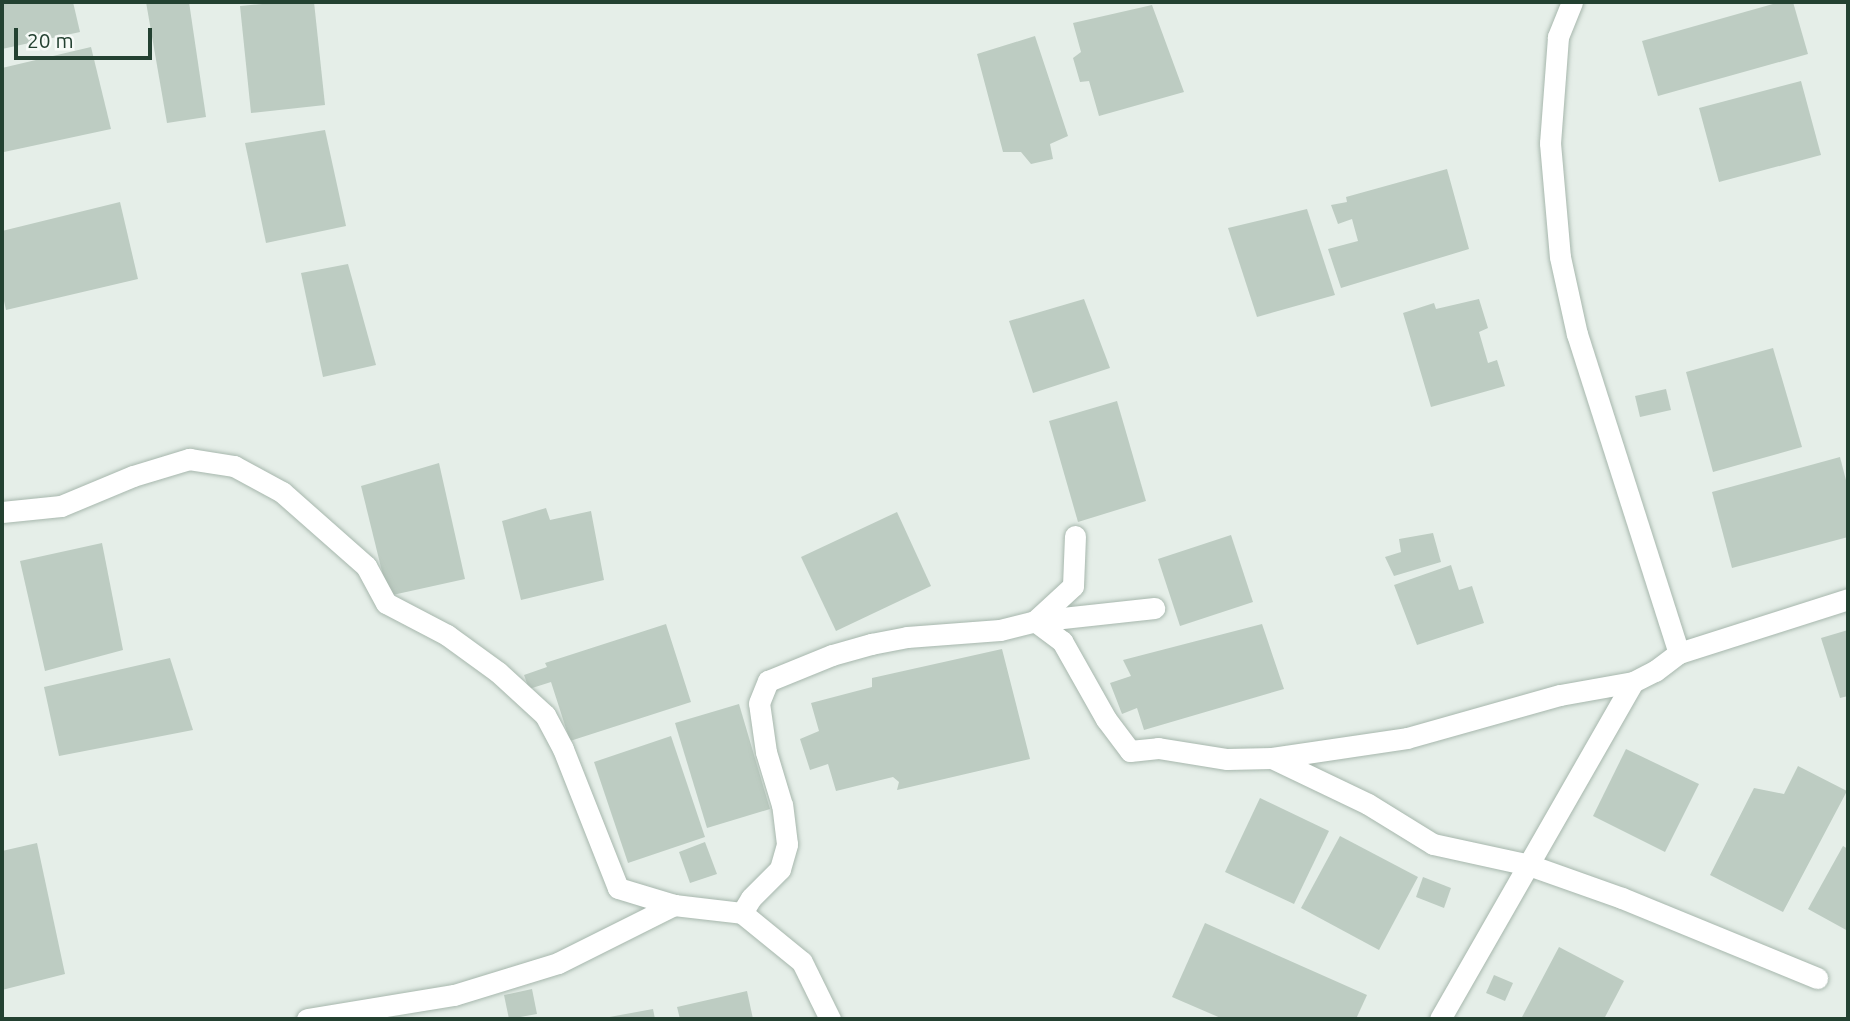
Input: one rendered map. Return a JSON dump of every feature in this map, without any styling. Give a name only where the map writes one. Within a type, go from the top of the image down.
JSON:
[{"type":"street","points":[[1572,2],[1558,37],[1550,143],[1560,257],[1577,334],[1679,653]]},
{"type":"street","points":[[2,512],[61,506],[133,476],[189,459],[234,466],[282,492],[366,566],[386,603],[447,635],[498,673],[545,715],[568,761],[618,888],[674,905],[742,913],[802,962],[831,1019]]},
{"type":"street","points":[[1035,621],[1073,586],[1075,536]]},
{"type":"street","points":[[1035,621],[1062,641],[1106,719],[1130,751],[1158,748],[1227,759],[1272,758],[1407,738],[1546,698],[1633,682],[1655,671],[1679,653],[1848,599]]},
{"type":"street","points":[[742,913],[751,898],[780,869],[786,844],[782,805],[766,752],[759,703],[768,681],[832,655],[907,637],[1000,630],[1035,621],[1154,608]]},
{"type":"street","points":[[1440,1019],[1633,682]]},
{"type":"street","points":[[1272,758],[1368,804],[1433,844],[1529,865],[1622,898],[1816,978]]},
{"type":"street","points":[[307,1019],[454,995],[558,963],[674,905]]},
{"type":"building","points":[[2,2],[73,2],[80,32],[2,49]]},
{"type":"building","points":[[146,2],[189,2],[206,117],[167,123]]},
{"type":"building","points":[[314,2],[325,105],[251,113],[240,6]]},
{"type":"building","points":[[1780,2],[1793,2],[1808,54],[1658,96],[1642,41]]},
{"type":"building","points":[[1152,5],[1184,92],[1099,116],[1089,81],[1080,82],[1073,58],[1081,52],[1073,23]]},
{"type":"building","points":[[1035,36],[1068,136],[1050,144],[1053,159],[1031,164],[1021,152],[1003,152],[977,54]]},
{"type":"building","points":[[91,47],[111,129],[4,152],[2,68]]},
{"type":"building","points":[[1801,81],[1821,155],[1719,182],[1699,108]]},
{"type":"building","points":[[325,130],[346,226],[266,243],[245,143]]},
{"type":"building","points":[[1447,169],[1469,249],[1341,288],[1328,249],[1358,241],[1352,219],[1338,224],[1331,205],[1347,202],[1346,197]]},
{"type":"building","points":[[120,202],[138,279],[6,310],[2,292],[2,231]]},
{"type":"building","points":[[1307,209],[1335,295],[1257,317],[1228,228]]},
{"type":"building","points":[[348,264],[376,365],[323,377],[301,273]]},
{"type":"building","points":[[1084,299],[1110,368],[1033,393],[1009,321]]},
{"type":"building","points":[[1479,299],[1488,328],[1479,332],[1488,363],[1497,360],[1505,386],[1431,407],[1403,313],[1434,303],[1436,309]]},
{"type":"building","points":[[1773,348],[1802,447],[1713,472],[1686,372]]},
{"type":"building","points":[[1666,389],[1671,410],[1640,417],[1635,396]]},
{"type":"building","points":[[1117,401],[1146,501],[1078,522],[1049,421]]},
{"type":"building","points":[[1840,457],[1848,488],[1848,537],[1732,568],[1712,492]]},
{"type":"building","points":[[439,463],[465,579],[388,596],[361,486]]},
{"type":"building","points":[[546,508],[550,520],[591,511],[604,580],[521,600],[502,521]]},
{"type":"building","points":[[897,512],[931,586],[836,631],[801,557]]},
{"type":"building","points":[[1433,533],[1441,562],[1394,576],[1385,557],[1401,552],[1399,539]]},
{"type":"building","points":[[1231,535],[1253,602],[1180,626],[1158,559]]},
{"type":"building","points":[[102,543],[123,650],[45,671],[20,561]]},
{"type":"building","points":[[1451,565],[1459,590],[1472,586],[1484,623],[1417,645],[1394,585]]},
{"type":"building","points":[[666,624],[691,702],[570,741],[551,682],[529,689],[524,675],[547,667],[545,663]]},
{"type":"building","points":[[1262,624],[1284,689],[1144,730],[1137,708],[1122,714],[1110,683],[1131,676],[1123,660]]},
{"type":"building","points":[[1848,630],[1848,696],[1840,698],[1821,638]]},
{"type":"building","points":[[1002,649],[1030,759],[897,790],[899,782],[893,777],[836,791],[828,764],[810,770],[800,739],[819,731],[811,703],[872,687],[872,678]]},
{"type":"building","points":[[170,658],[193,730],[59,756],[44,687]]},
{"type":"building","points":[[739,704],[770,809],[707,828],[675,723]]},
{"type":"building","points":[[671,736],[705,837],[628,863],[594,762]]},
{"type":"building","points":[[1626,749],[1699,784],[1665,852],[1593,816]]},
{"type":"building","points":[[1798,766],[1847,791],[1783,912],[1710,875],[1754,788],[1784,794]]},
{"type":"building","points":[[1260,798],[1329,831],[1294,904],[1225,872]]},
{"type":"building","points":[[1340,836],[1418,877],[1379,950],[1301,908]]},
{"type":"building","points":[[705,842],[717,874],[690,883],[679,852]]},
{"type":"building","points":[[37,843],[65,974],[2,990],[2,851]]},
{"type":"building","points":[[1843,846],[1848,849],[1848,931],[1808,909]]},
{"type":"building","points":[[1423,877],[1451,888],[1444,908],[1416,897]]},
{"type":"building","points":[[1205,923],[1367,995],[1356,1019],[1223,1019],[1172,997]]},
{"type":"building","points":[[1559,947],[1624,981],[1604,1019],[1521,1019]]},
{"type":"building","points":[[1494,975],[1513,983],[1505,1001],[1486,993]]},
{"type":"building","points":[[532,989],[537,1014],[509,1019],[504,995]]},
{"type":"building","points":[[747,991],[753,1019],[680,1019],[677,1007]]},
{"type":"building","points":[[653,1009],[655,1019],[604,1018]]}]
